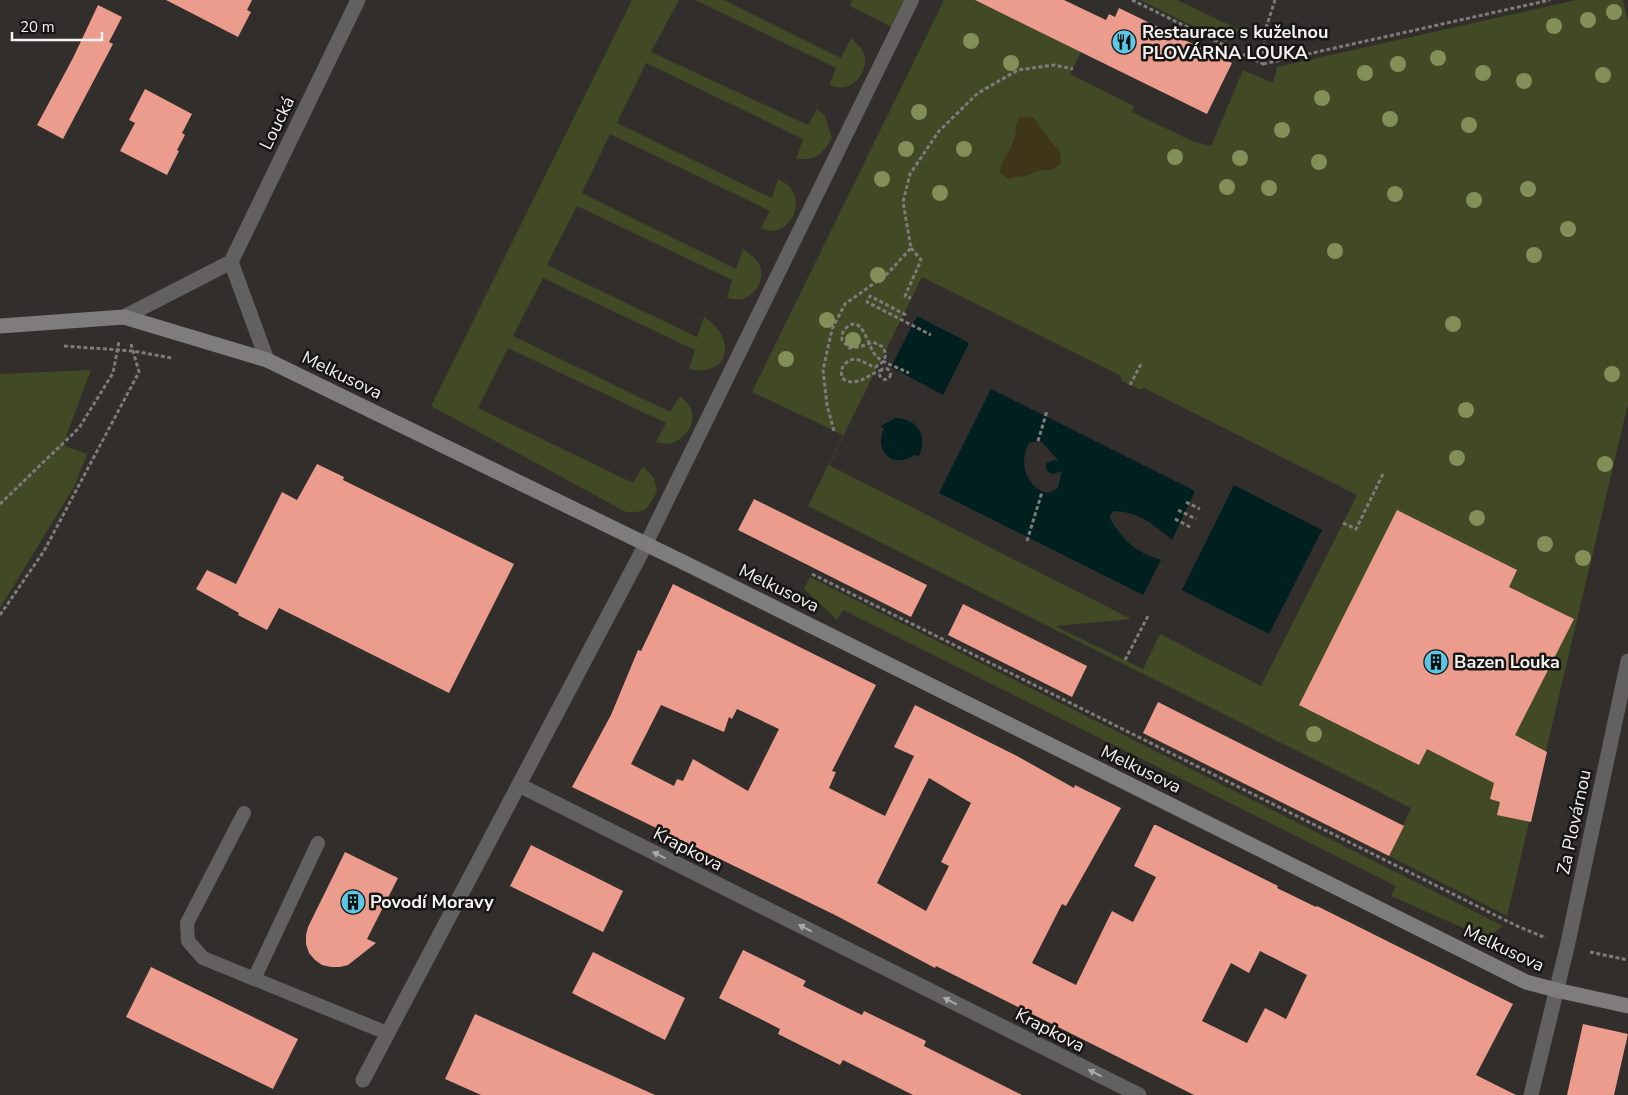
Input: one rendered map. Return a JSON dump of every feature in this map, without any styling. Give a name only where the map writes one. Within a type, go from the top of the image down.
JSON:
[{"type":"street","name":"Loucká","points":[[231,262],[358,0]]},
{"type":"street","points":[[124,317],[231,262],[267,360]]},
{"type":"street","name":"Melkusova","points":[[0,326],[124,317],[267,360],[646,544],[1526,982],[1628,1006]]},
{"type":"street","points":[[363,1080],[646,544]]},
{"type":"street","name":"Za Plovárnou","points":[[1531,1095],[1567,947],[1628,661]]},
{"type":"street","name":"Krapkova","points":[[519,785],[1139,1095]]},
{"type":"lane","points":[[646,544],[912,0]]},
{"type":"lane","points":[[244,813],[187,923],[188,942],[203,958],[387,1033]]},
{"type":"lane","points":[[254,979],[318,843]]},
{"type":"path","points":[[1132,0],[1263,64],[1550,0]]},
{"type":"path","points":[[1263,64],[1264,34],[1274,0]]},
{"type":"path","points":[[911,298],[905,296],[921,260],[911,248],[903,202],[910,174],[939,131],[978,94],[1018,70],[1054,65],[1073,69]]},
{"type":"path","points":[[834,430],[827,405],[823,370],[832,329],[845,304],[887,274],[911,248]]},
{"type":"path","points":[[906,315],[870,296],[866,302],[930,335]]},
{"type":"path","points":[[0,504],[79,428],[113,373],[124,317]]},
{"type":"path","points":[[0,615],[44,551],[139,372],[124,317]]},
{"type":"path","points":[[882,370],[856,382],[850,383],[842,378],[843,366],[853,358],[875,367],[880,365],[884,360],[886,354],[884,348],[873,342],[866,345],[856,348],[849,348],[842,340],[844,329],[855,324],[860,326],[866,335],[869,343],[872,352],[877,357],[885,361],[901,369],[910,373]]},
{"type":"path","points":[[62,346],[133,351],[180,359]]},
{"type":"path","points":[[1130,386],[1142,362]]},
{"type":"path","points":[[1038,441],[1047,411]]},
{"type":"path","points":[[1343,523],[1356,529],[1383,474]]},
{"type":"path","points":[[1027,541],[1042,492]]},
{"type":"path","points":[[1186,502],[1200,509]]},
{"type":"path","points":[[1178,510],[1196,519]]},
{"type":"path","points":[[1175,519],[1192,528]]},
{"type":"path","points":[[812,574],[1508,922],[1567,947],[1628,960]]},
{"type":"path","points":[[1125,660],[1149,614]]},
{"type":"green space","points":[[632,0],[679,0],[651,52],[808,125],[817,109],[825,116],[832,138],[818,155],[809,159],[796,159],[803,139],[646,63],[617,123],[772,198],[778,179],[788,185],[793,191],[796,206],[791,220],[780,229],[773,231],[761,228],[770,211],[610,134],[582,193],[736,269],[743,249],[755,259],[761,271],[760,281],[752,294],[743,299],[727,298],[732,280],[577,206],[547,265],[697,337],[704,317],[715,325],[721,335],[725,345],[725,354],[721,362],[714,367],[703,370],[689,369],[695,350],[543,278],[513,336],[670,412],[680,396],[692,411],[689,430],[674,442],[664,444],[656,442],[666,423],[508,348],[478,408],[633,483],[643,466],[654,478],[657,492],[646,509],[638,512],[626,512],[431,406]]},
{"type":"green space","points":[[695,0],[724,0],[841,58],[851,38],[860,47],[864,55],[865,66],[863,71],[853,84],[846,87],[841,88],[829,85],[836,68]]},
{"type":"green space","points":[[852,0],[907,0],[894,28],[850,6]]},
{"type":"green space","points":[[944,0],[975,0],[1081,52],[1070,74],[1134,106],[1132,112],[1192,141],[1211,146],[1243,70],[1273,83],[1277,67],[1576,0],[1623,0],[1628,21],[1628,404],[1507,916],[1389,856],[1411,808],[808,506],[843,435],[752,392]],"holes":[[[1033,117],[1060,152],[1052,170],[1039,170],[1021,177],[1001,165],[1015,137]],[[922,277],[1121,376],[1122,381],[1140,390],[1144,388],[1357,495],[1261,686],[1160,634],[1143,669],[1055,626],[1131,619],[829,465]]]},
{"type":"green space","points":[[1140,0],[1177,0],[1240,30],[1225,42]]},
{"type":"green space","points":[[91,370],[63,445],[87,454],[74,487],[0,608],[0,374]]},
{"type":"green space","points":[[810,577],[1503,926],[1492,934],[1479,935],[1391,896],[1396,886],[843,610],[837,620],[804,589]]},
{"type":"sand","points":[[1033,117],[1060,152],[1061,164],[1051,169],[1008,179],[1000,172],[1002,163],[1014,142],[1017,121],[1019,118]]},
{"type":"water","points":[[917,316],[969,343],[943,395],[891,367]]},
{"type":"water","points":[[991,389],[1195,491],[1172,540],[1152,524],[1138,516],[1114,511],[1110,515],[1110,519],[1131,545],[1161,560],[1143,595],[939,493]],"holes":[[[1042,442],[1059,461],[1055,460],[1046,463],[1048,472],[1053,474],[1062,471],[1058,488],[1048,493],[1034,486],[1029,480],[1024,466],[1024,458],[1029,443]]]},
{"type":"water","points":[[895,418],[910,421],[919,430],[922,441],[919,456],[914,455],[907,459],[899,460],[887,456],[883,451],[881,437],[884,429],[881,426]]},
{"type":"water","points":[[1234,485],[1322,530],[1269,634],[1182,590]]},
{"type":"building","points":[[166,0],[252,0],[247,10],[251,12],[238,37]]},
{"type":"building","name":"Restaurace s kuželnou PLOVÁRNA LOUKA","points":[[975,0],[1064,0],[1106,20],[1109,14],[1115,17],[1119,8],[1232,63],[1207,114]]},
{"type":"building","points":[[98,5],[122,17],[109,42],[113,44],[63,139],[37,125],[73,58]]},
{"type":"building","points":[[145,89],[192,114],[182,133],[185,135],[167,175],[120,151],[135,123],[129,120]]},
{"type":"building","points":[[317,464],[344,477],[343,480],[514,564],[449,693],[279,608],[267,630],[238,615],[239,613],[196,589],[207,570],[236,584],[282,492],[297,500]]},
{"type":"building","points":[[754,499],[927,585],[911,617],[738,530]]},
{"type":"building","name":"Bazen Louka","points":[[1397,510],[1517,570],[1509,587],[1574,619],[1515,735],[1547,752],[1531,822],[1497,815],[1500,802],[1490,799],[1494,783],[1427,749],[1419,765],[1299,705]]},
{"type":"building","points":[[673,584],[876,685],[832,771],[836,772],[829,788],[885,816],[914,756],[894,747],[915,705],[1017,756],[1074,788],[1075,785],[1121,808],[1066,906],[1062,904],[1032,963],[1076,985],[1112,911],[1133,922],[1156,877],[1134,866],[1154,825],[1156,825],[1278,886],[1277,888],[1513,1004],[1476,1075],[1516,1095],[1194,1095],[936,966],[935,968],[835,915],[572,787],[611,715],[638,650],[641,651]],"holes":[[[661,705],[724,732],[729,717],[732,719],[737,709],[779,729],[748,791],[693,759],[683,781],[677,779],[674,786],[631,764]],[[929,778],[971,803],[941,862],[949,866],[926,911],[877,883]],[[1260,951],[1307,975],[1286,1019],[1265,1008],[1247,1043],[1202,1021],[1231,963],[1249,973]]]},
{"type":"building","points":[[963,604],[1087,666],[1072,697],[948,635]]},
{"type":"building","points":[[1158,702],[1404,826],[1389,856],[1143,733]]},
{"type":"building","points":[[531,845],[623,891],[603,932],[510,886]]},
{"type":"building","name":"Povodí Moravy","points":[[345,852],[398,878],[367,939],[376,943],[348,965],[331,967],[322,965],[309,953],[306,935],[308,927]]},
{"type":"building","points":[[743,950],[806,981],[803,986],[862,1015],[864,1011],[926,1041],[924,1046],[1022,1095],[913,1095],[843,1060],[840,1065],[778,1034],[780,1029],[719,998]]},
{"type":"building","points":[[593,952],[685,998],[665,1040],[572,993]]},
{"type":"building","points":[[151,967],[298,1039],[273,1089],[126,1017]]},
{"type":"building","points":[[475,1014],[655,1095],[481,1095],[445,1079]]},
{"type":"building","points":[[1583,1024],[1628,1034],[1614,1095],[1567,1095]]},
{"type":"place","name":"Restaurace s kuželnou PLOVÁRNA LOUKA","points":[[1124,42]]},
{"type":"place","name":"Bazen Louka","points":[[1436,662]]},
{"type":"place","name":"Povodí Moravy","points":[[353,902]]}]
